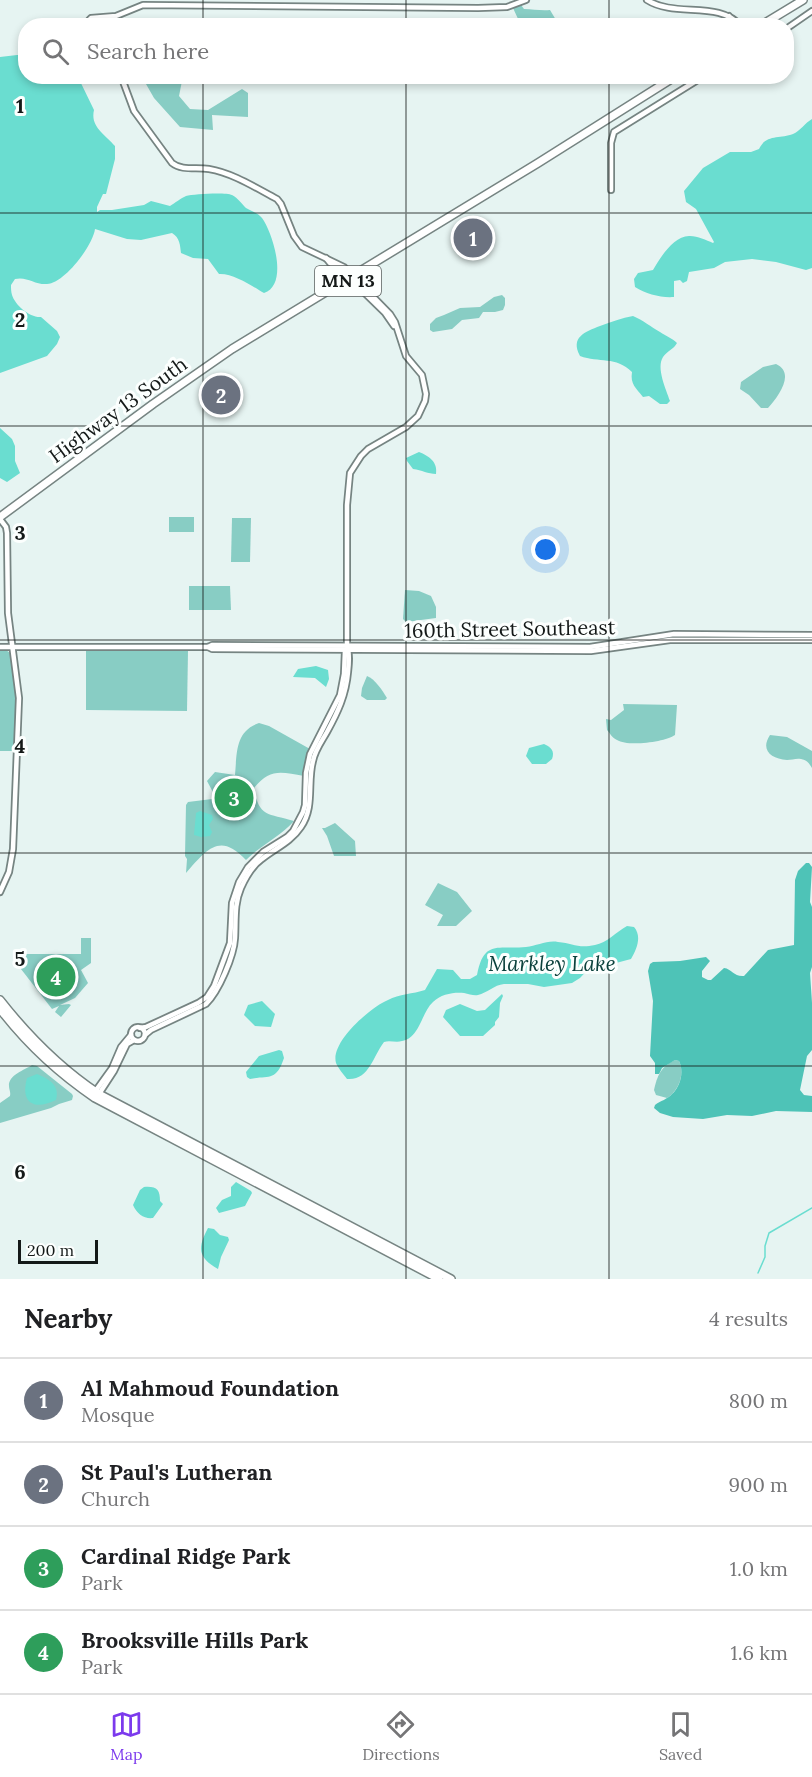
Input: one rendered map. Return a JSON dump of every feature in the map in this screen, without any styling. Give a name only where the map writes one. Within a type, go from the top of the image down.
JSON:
[{"type":"main road","points":[[773,18],[803,0]]},
{"type":"main road","points":[[781,18],[810,0]]},
{"type":"main road","name":"Highway 13 South","points":[[0,518],[153,404],[264,328],[351,277],[431,226],[435,226],[663,84]]},
{"type":"main road","name":"Highway 13 South","points":[[618,113],[670,84]]},
{"type":"main road","points":[[0,1000],[42,1049],[95,1095],[451,1279]]},
{"type":"main road","points":[[0,1009],[43,1057],[67,1078],[439,1279]]},
{"type":"street","points":[[93,18],[119,15],[143,5],[478,8],[507,7],[526,0]]},
{"type":"street","points":[[647,0],[661,7],[708,6],[728,13],[734,18]]},
{"type":"street","points":[[794,23],[812,11]]},
{"type":"street","points":[[728,13],[731,18]]},
{"type":"street","points":[[124,84],[134,111],[178,167],[208,168],[222,172],[278,199],[299,244],[338,263],[385,313],[398,331],[406,356],[422,375],[426,385],[425,401],[418,416],[406,427],[368,449],[350,473],[347,505],[347,684],[342,703],[313,759],[309,808],[306,818],[295,836],[255,865],[242,885],[235,912],[235,943],[218,989],[206,1004],[151,1030],[141,1040],[132,1037]]},
{"type":"street","points":[[610,190],[610,143],[614,132],[691,84]]},
{"type":"street","points":[[0,518],[7,533],[8,613],[19,698],[12,860],[0,892]]},
{"type":"street","name":"160th Street Southeast","points":[[347,649],[590,647],[668,634],[812,634]]},
{"type":"street","name":"160th Street Southeast","points":[[0,647],[208,647],[212,645],[347,649],[591,651],[670,640],[812,640]]},
{"type":"street","points":[[95,1095],[114,1071],[134,1029],[146,1027],[198,1003],[207,997],[214,986],[230,943],[232,903],[239,882],[248,867],[263,852],[293,831],[303,812],[310,754],[340,695],[347,649]]},
{"type":"street","points":[[140,1028],[144,1030],[145,1035]]},
{"type":"shaded area","points":[[521,5],[524,9],[550,10],[555,18],[518,18],[513,8]]},
{"type":"shaded area","points":[[146,84],[181,84],[179,96],[190,109],[208,110],[242,89],[248,93],[248,117],[212,115],[213,130],[180,127],[154,98]]},
{"type":"shaded area","points":[[502,295],[505,298],[503,310],[483,312],[479,318],[462,320],[452,329],[433,332],[430,330],[430,324],[436,318],[460,308],[480,307],[494,297]]},
{"type":"shaded area","points":[[776,364],[785,373],[783,385],[768,408],[761,408],[740,389],[741,382],[763,367]]},
{"type":"shaded area","points":[[169,517],[194,517],[194,532],[169,532]]},
{"type":"shaded area","points":[[232,518],[251,518],[250,562],[231,562]]},
{"type":"shaded area","points":[[189,586],[230,586],[231,610],[189,610]]},
{"type":"shaded area","points":[[405,590],[419,591],[431,596],[436,607],[436,618],[406,622],[403,619]]},
{"type":"shaded area","points":[[0,650],[10,653],[16,689],[16,751],[0,751]]},
{"type":"shaded area","points":[[86,651],[188,651],[187,711],[86,710]]},
{"type":"shaded area","points":[[367,676],[381,688],[387,698],[385,700],[367,700],[361,696]]},
{"type":"shaded area","points":[[623,704],[677,705],[675,735],[646,743],[629,743],[615,739],[607,730],[606,719],[611,720],[624,710]]},
{"type":"shaded area","points":[[259,723],[269,726],[310,749],[304,776],[289,773],[271,774],[254,788],[262,810],[271,815],[294,821],[246,860],[229,847],[221,845],[207,851],[186,873],[186,805],[188,802],[212,799],[215,796],[207,781],[215,772],[235,775],[241,737],[245,731]]},
{"type":"shaded area","points":[[770,735],[787,737],[812,751],[812,768],[803,759],[787,760],[772,756],[766,745]]},
{"type":"shaded area","points":[[335,823],[355,841],[356,856],[334,856],[322,828]]},
{"type":"shaded area","points":[[806,863],[812,867],[810,902],[812,907],[812,967],[810,973],[812,1050],[807,1056],[800,1090],[804,1095],[812,1096],[812,1112],[776,1111],[752,1116],[727,1115],[703,1119],[673,1117],[660,1113],[654,1108],[655,1105],[675,1091],[681,1069],[679,1061],[675,1060],[662,1068],[659,1074],[655,1074],[655,1063],[650,1056],[653,1001],[648,971],[650,964],[706,957],[710,961],[702,971],[702,977],[708,980],[724,968],[744,976],[768,950],[794,945],[795,880],[798,871]]},
{"type":"shaded area","points":[[438,883],[457,892],[472,911],[456,926],[437,926],[443,915],[425,905]]},
{"type":"shaded area","points":[[81,938],[91,938],[91,963],[81,970],[88,983],[75,998],[60,1005],[71,1005],[61,1017],[55,1012],[59,1006],[52,1009],[14,960],[23,954],[81,954]]},
{"type":"shaded area","points":[[675,1060],[679,1061],[681,1066],[678,1086],[667,1098],[656,1095],[654,1090],[660,1072]]},
{"type":"shaded area","points":[[32,1065],[37,1066],[72,1094],[72,1100],[0,1123],[0,1103],[10,1096],[9,1082],[18,1073]]},
{"type":"water","points":[[18,55],[18,84],[81,84],[94,110],[96,126],[115,146],[115,159],[106,194],[103,194],[97,212],[144,205],[151,201],[170,206],[190,195],[217,193],[232,195],[246,208],[260,216],[266,225],[276,258],[276,280],[272,288],[264,293],[236,278],[219,274],[208,259],[193,258],[181,253],[178,239],[172,233],[141,240],[127,239],[95,229],[84,253],[62,277],[47,284],[15,279],[11,285],[12,295],[20,307],[32,315],[41,317],[57,331],[60,337],[47,356],[0,373],[0,57]]},
{"type":"water","points":[[812,119],[812,268],[806,270],[776,262],[752,259],[725,262],[714,268],[689,272],[687,281],[683,283],[680,280],[674,281],[674,297],[654,295],[635,287],[634,279],[638,273],[653,270],[659,259],[678,239],[693,236],[714,242],[696,209],[686,202],[684,191],[703,168],[730,152],[751,152],[759,149],[769,139],[793,134]]},
{"type":"water","points":[[633,316],[677,343],[661,362],[662,379],[670,401],[667,404],[660,404],[649,396],[643,397],[633,383],[632,372],[626,367],[614,362],[580,356],[577,350],[578,340],[584,333]]},
{"type":"water","points":[[0,428],[12,439],[15,446],[15,461],[20,473],[7,482],[0,478]]},
{"type":"water","points":[[419,452],[432,460],[436,466],[436,474],[413,469],[406,458]]},
{"type":"water","points":[[316,666],[328,670],[329,679],[326,687],[315,678],[293,677],[298,669]]},
{"type":"water","points":[[544,744],[552,750],[552,759],[546,764],[532,764],[526,756],[529,748]]},
{"type":"water","points":[[228,785],[249,790],[253,804],[217,802],[219,795]]},
{"type":"water","points":[[200,811],[212,815],[213,819],[209,825],[212,832],[210,836],[194,835],[196,813]]},
{"type":"water","name":"Markley Lake","points":[[627,926],[634,927],[638,934],[637,947],[631,959],[616,963],[593,964],[572,983],[544,987],[504,984],[478,995],[452,993],[444,995],[436,999],[429,1007],[417,1030],[408,1039],[400,1042],[384,1042],[370,1066],[361,1076],[347,1079],[336,1063],[339,1045],[362,1017],[392,998],[425,990],[437,969],[453,970],[461,979],[470,979],[477,975],[480,964],[488,951],[526,947],[546,942],[589,946],[604,942]]},
{"type":"water","points":[[502,994],[499,1017],[495,1025],[483,1036],[460,1036],[443,1017],[446,1010],[460,1004],[477,1011],[485,1010]]},
{"type":"water","points":[[262,1001],[275,1014],[271,1027],[255,1026],[244,1015],[248,1005]]},
{"type":"water","points":[[282,1051],[284,1058],[275,1074],[250,1079],[247,1077],[246,1072],[259,1056]]},
{"type":"water","points":[[37,1074],[55,1086],[56,1100],[41,1105],[31,1103],[27,1099],[25,1087],[27,1078]]},
{"type":"water","points":[[236,1182],[252,1193],[245,1206],[219,1213],[216,1208],[222,1200],[231,1196],[231,1187]]},
{"type":"water","points":[[144,1187],[157,1190],[163,1204],[153,1218],[141,1215],[133,1205],[140,1190]]},
{"type":"water","points":[[208,1228],[228,1237],[229,1240],[218,1269],[206,1260],[201,1251],[202,1241]]},
{"type":"waterway","points":[[758,1273],[765,1257],[765,1246],[769,1233],[812,1208]]},
{"type":"place","name":"Al Mahmoud Foundation","points":[[473,238]]},
{"type":"place","name":"St Paul's Lutheran","points":[[221,395]]},
{"type":"place","name":"Cardinal Ridge Park","points":[[234,798]]},
{"type":"place","name":"Brooksville Hills Park","points":[[56,977]]}]
